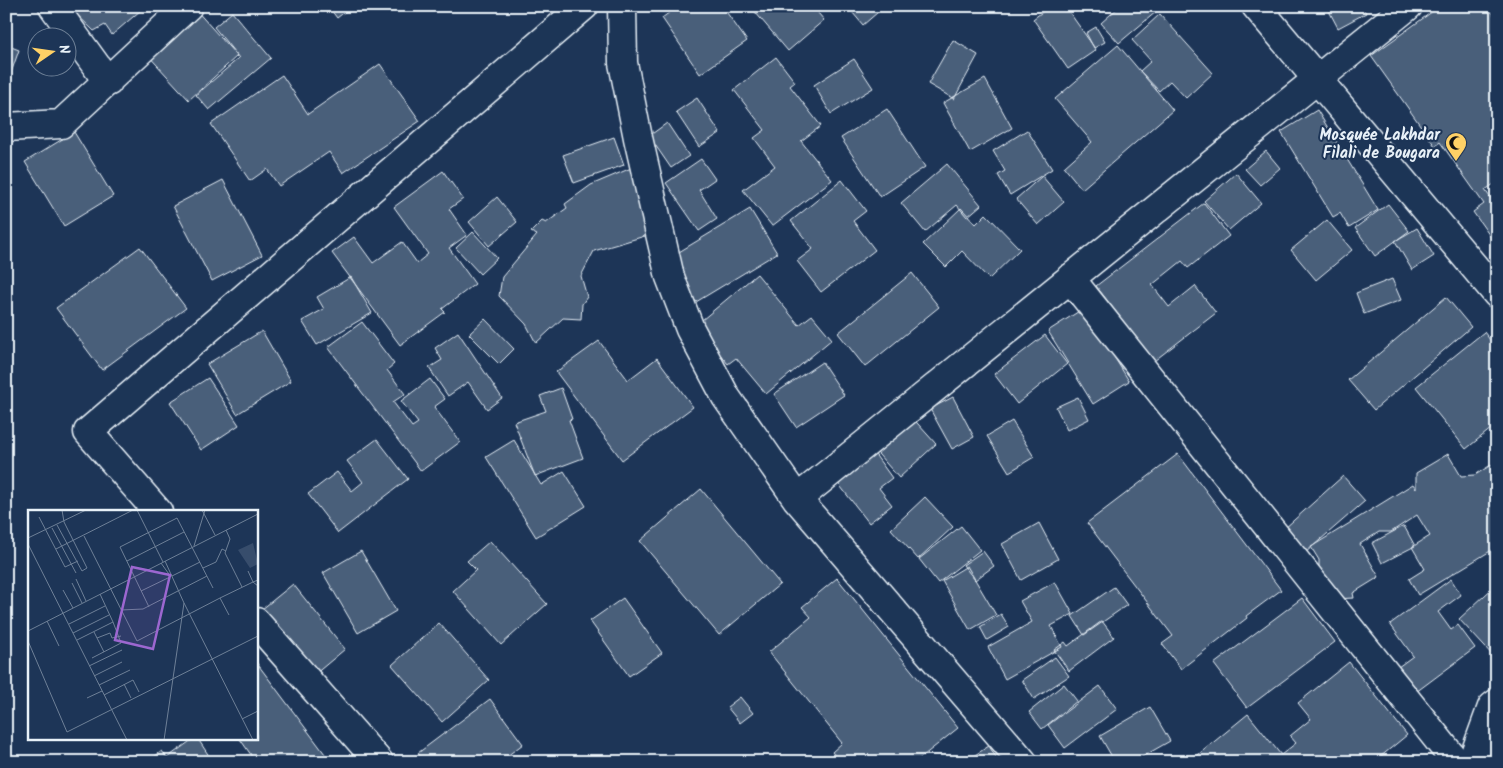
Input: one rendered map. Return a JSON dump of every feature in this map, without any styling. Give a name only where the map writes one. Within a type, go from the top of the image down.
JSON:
[{"type":"street","points":[[53,6],[108,82]]},
{"type":"street","points":[[6,127],[61,124],[188,6]]},
{"type":"street","points":[[156,510],[88,432],[584,6]]},
{"type":"street","points":[[622,6],[623,63],[670,277],[690,329],[726,397],[796,499],[1023,762]]},
{"type":"street","points":[[1256,6],[1497,294]]},
{"type":"street","points":[[796,499],[1408,6]]},
{"type":"street","points":[[1070,278],[1456,762]]},
{"type":"street","points":[[258,624],[379,762]]},
{"type":"street","points":[[1472,762],[1492,707],[1497,703]]},
{"type":"building","points":[[68,6],[138,6],[141,10],[112,35],[105,25],[94,31]]},
{"type":"building","points":[[328,6],[352,6],[337,18]]},
{"type":"building","points":[[678,6],[722,6],[747,41],[700,74],[662,18]]},
{"type":"building","points":[[750,6],[812,6],[824,20],[788,51]]},
{"type":"building","points":[[847,6],[885,6],[863,25]]},
{"type":"building","points":[[1050,6],[1065,6],[1096,50],[1068,69],[1033,19]]},
{"type":"building","points":[[1120,6],[1163,6],[1119,43],[1101,23]]},
{"type":"building","points":[[1333,6],[1362,6],[1366,13],[1338,28],[1328,9]]},
{"type":"building","name":"Mosquée Lakhdar Filali de Bougara","points":[[1440,6],[1487,6],[1497,19],[1497,182],[1485,190],[1494,203],[1497,201],[1497,246],[1473,212],[1484,204],[1440,142],[1435,146],[1371,56]]},
{"type":"building","points":[[195,9],[237,56],[189,100],[146,53]]},
{"type":"building","points":[[232,12],[271,58],[209,110],[196,95],[239,58],[214,27]]},
{"type":"building","points":[[1160,14],[1213,73],[1186,98],[1170,81],[1159,91],[1140,71],[1151,61],[1132,40]]},
{"type":"building","points":[[1096,27],[1105,42],[1094,48],[1086,33]]},
{"type":"building","points":[[953,40],[978,55],[954,99],[928,84]]},
{"type":"building","points":[[6,45],[19,50],[6,87]]},
{"type":"building","points":[[1118,45],[1173,110],[1082,189],[1064,167],[1092,142],[1055,99]]},
{"type":"building","points":[[776,57],[795,82],[790,86],[821,126],[801,141],[832,180],[772,226],[743,190],[775,166],[754,138],[765,130],[734,90]]},
{"type":"building","points":[[854,59],[873,88],[831,114],[814,85]]},
{"type":"building","points":[[380,64],[420,121],[343,173],[329,152],[279,186],[267,169],[250,181],[211,124],[282,75],[308,114]]},
{"type":"building","points":[[985,79],[1012,128],[970,152],[943,103]]},
{"type":"building","points":[[697,98],[720,133],[699,147],[676,112]]},
{"type":"building","points":[[887,109],[925,167],[880,197],[841,138]]},
{"type":"building","points":[[1317,110],[1378,210],[1349,228],[1340,213],[1333,217],[1281,132]]},
{"type":"building","points":[[667,123],[689,156],[671,168],[649,136]]},
{"type":"building","points":[[1027,130],[1052,169],[1010,195],[998,175],[1005,171],[993,151]]},
{"type":"building","points":[[74,132],[113,196],[64,226],[25,162]]},
{"type":"building","points":[[614,137],[624,165],[574,183],[563,155]]},
{"type":"building","points":[[1266,151],[1280,168],[1260,185],[1245,169]]},
{"type":"building","points":[[701,159],[715,179],[699,190],[717,219],[699,231],[666,183]]},
{"type":"building","points":[[947,164],[981,205],[967,217],[957,205],[925,232],[901,203]]},
{"type":"building","points":[[636,166],[655,233],[594,251],[581,276],[587,297],[582,304],[581,319],[563,318],[536,343],[526,324],[499,296],[502,277],[537,235],[531,232],[542,221],[546,223],[567,208],[565,204],[591,185]]},
{"type":"building","points":[[443,171],[463,199],[449,209],[467,235],[449,248],[475,284],[442,309],[445,312],[400,345],[332,253],[354,237],[373,263],[402,242],[417,263],[428,254],[394,207]]},
{"type":"building","points":[[1236,173],[1261,203],[1229,230],[1204,201]]},
{"type":"building","points":[[1042,176],[1064,202],[1038,225],[1016,199]]},
{"type":"building","points":[[223,180],[262,255],[212,281],[173,206]]},
{"type":"building","points":[[842,180],[866,211],[853,221],[875,250],[821,292],[797,261],[813,249],[791,221]]},
{"type":"building","points":[[497,197],[517,222],[489,246],[469,222]]},
{"type":"building","points":[[1204,203],[1229,236],[1188,268],[1182,261],[1152,285],[1169,307],[1195,286],[1216,313],[1154,361],[1096,286]]},
{"type":"building","points":[[1388,204],[1409,231],[1375,256],[1355,228]]},
{"type":"building","points":[[961,208],[976,224],[986,214],[1020,249],[989,279],[962,251],[946,267],[923,244]]},
{"type":"building","points":[[750,209],[777,253],[696,302],[669,258]]},
{"type":"building","points":[[1327,220],[1352,250],[1316,280],[1291,250]]},
{"type":"building","points":[[1417,228],[1434,256],[1412,270],[1395,241]]},
{"type":"building","points":[[473,232],[497,258],[480,274],[456,248]]},
{"type":"building","points":[[140,247],[186,308],[102,370],[56,308]]},
{"type":"building","points":[[912,273],[939,307],[865,367],[838,333]]},
{"type":"building","points":[[757,274],[799,325],[812,315],[832,339],[766,394],[736,358],[728,364],[696,325]]},
{"type":"building","points":[[351,277],[372,313],[317,345],[302,321],[324,309],[317,297]]},
{"type":"building","points":[[1392,279],[1401,300],[1364,314],[1356,293]]},
{"type":"building","points":[[1446,297],[1471,327],[1374,410],[1348,380]]},
{"type":"building","points":[[1084,308],[1129,381],[1093,404],[1048,331]]},
{"type":"building","points":[[485,319],[514,349],[499,364],[469,334]]},
{"type":"building","points":[[362,322],[394,364],[387,370],[405,394],[393,402],[412,427],[418,423],[401,401],[430,379],[445,399],[434,407],[460,442],[421,471],[328,347]]},
{"type":"building","points":[[262,331],[291,381],[237,414],[207,364]]},
{"type":"building","points":[[458,332],[502,398],[487,409],[468,382],[448,396],[429,368],[442,360],[435,348]]},
{"type":"building","points":[[1484,332],[1497,349],[1497,424],[1466,449],[1416,387]]},
{"type":"building","points":[[1045,335],[1067,364],[1017,404],[994,374]]},
{"type":"building","points":[[599,341],[628,380],[657,358],[693,407],[622,460],[556,372]]},
{"type":"building","points":[[822,362],[844,395],[796,427],[774,394]]},
{"type":"building","points":[[208,378],[239,425],[201,450],[170,402]]},
{"type":"building","points":[[561,388],[572,419],[569,420],[583,458],[535,476],[514,422],[546,411],[540,396]]},
{"type":"building","points":[[953,397],[974,437],[952,449],[930,409]]},
{"type":"building","points":[[1078,397],[1089,419],[1067,430],[1056,407]]},
{"type":"building","points":[[909,414],[936,444],[899,478],[872,447]]},
{"type":"building","points":[[1012,421],[1034,457],[1009,472],[987,436]]},
{"type":"building","points":[[377,439],[408,479],[338,533],[308,494],[337,472],[352,491],[363,482],[347,461]]},
{"type":"building","points":[[514,440],[541,485],[564,471],[586,506],[536,537],[486,457]]},
{"type":"building","points":[[874,453],[892,478],[879,488],[892,505],[869,523],[837,482]]},
{"type":"building","points":[[1178,454],[1281,590],[1181,669],[1162,644],[1173,636],[1087,523]]},
{"type":"building","points":[[1448,454],[1461,476],[1475,475],[1491,465],[1497,465],[1497,547],[1418,595],[1409,579],[1425,569],[1412,547],[1430,536],[1417,515],[1391,532],[1379,532],[1360,544],[1379,577],[1353,593],[1354,598],[1334,599],[1319,575],[1319,560],[1311,547],[1413,484],[1416,489],[1416,473]]},
{"type":"building","points":[[1343,476],[1365,501],[1305,553],[1284,529]]},
{"type":"building","points":[[701,489],[780,584],[719,635],[640,541]]},
{"type":"building","points":[[925,497],[953,527],[918,559],[891,529]]},
{"type":"building","points":[[1039,523],[1058,559],[1021,580],[1002,544]]},
{"type":"building","points":[[961,526],[980,550],[938,583],[919,559]]},
{"type":"building","points":[[1404,526],[1415,546],[1382,563],[1372,543]]},
{"type":"building","points":[[490,541],[547,604],[501,645],[453,591],[476,570],[467,561]]},
{"type":"building","points":[[361,551],[396,611],[358,633],[323,573]]},
{"type":"building","points":[[983,551],[994,566],[975,580],[963,565]]},
{"type":"building","points":[[967,566],[996,615],[970,630],[942,581]]},
{"type":"building","points":[[837,578],[958,728],[918,760],[920,762],[840,762],[832,752],[842,743],[769,652],[811,617],[802,607]]},
{"type":"building","points":[[1451,579],[1461,595],[1438,612],[1451,630],[1458,625],[1475,648],[1408,698],[1390,673],[1413,656],[1390,624]]},
{"type":"building","points":[[1055,582],[1073,614],[1051,626],[1062,647],[1005,679],[988,647],[1032,622],[1020,601]]},
{"type":"building","points":[[293,584],[345,649],[308,680],[258,617],[258,612]]},
{"type":"building","points":[[1497,584],[1497,658],[1496,659],[1459,619]]},
{"type":"building","points":[[1114,587],[1127,605],[1084,635],[1072,616]]},
{"type":"building","points":[[623,598],[662,653],[629,676],[590,621]]},
{"type":"building","points":[[1302,598],[1335,642],[1247,708],[1214,664]]},
{"type":"building","points":[[1001,614],[1009,627],[987,640],[980,627]]},
{"type":"building","points":[[1102,621],[1114,637],[1069,671],[1054,650],[1065,642],[1068,646]]},
{"type":"building","points":[[439,623],[489,680],[442,722],[392,665]]},
{"type":"building","points":[[1055,657],[1069,676],[1034,699],[1022,680]]},
{"type":"building","points":[[1349,662],[1407,735],[1374,762],[1195,762],[1193,759],[1248,714],[1281,755],[1296,743],[1290,736],[1311,719],[1298,703]]},
{"type":"building","points":[[258,665],[331,762],[256,762],[241,740],[258,740]]},
{"type":"building","points":[[1064,684],[1077,701],[1042,729],[1029,712]]},
{"type":"building","points":[[1100,686],[1117,709],[1065,748],[1048,725]]},
{"type":"building","points":[[740,697],[753,713],[740,723],[727,707]]},
{"type":"building","points":[[490,699],[523,744],[499,762],[424,762],[418,753]]},
{"type":"building","points":[[1150,707],[1170,741],[1133,762],[1115,762],[1100,736]]},
{"type":"building","points":[[192,740],[199,740],[213,762],[147,762],[162,751],[167,758]]},
{"type":"building","points":[[989,746],[999,762],[964,762]]},
{"type":"place","name":"Mosquée Lakhdar Filali de Bougara","points":[[1456,162]]}]
